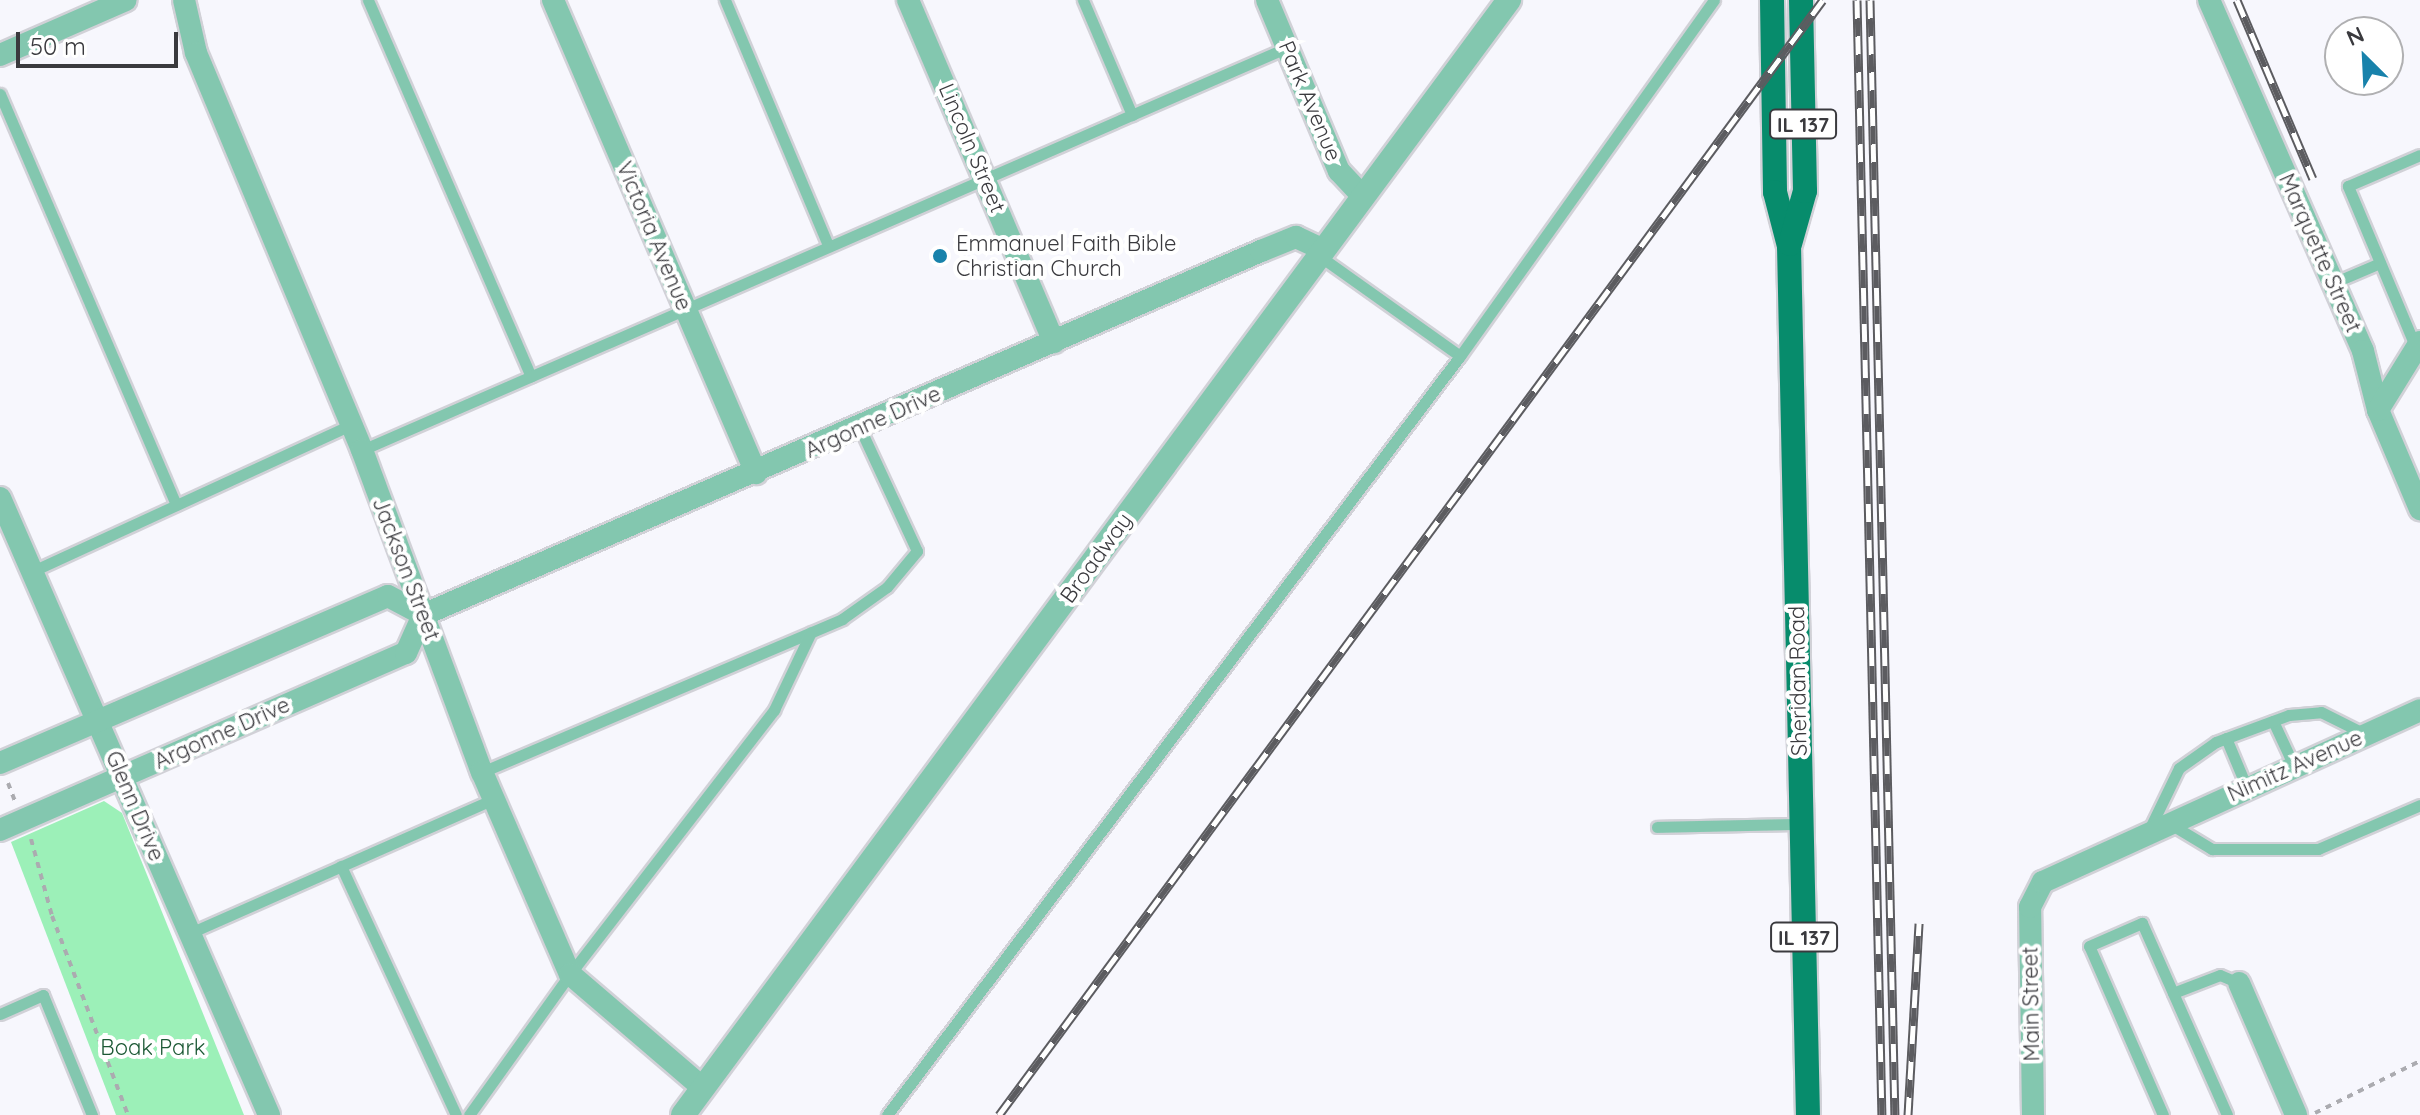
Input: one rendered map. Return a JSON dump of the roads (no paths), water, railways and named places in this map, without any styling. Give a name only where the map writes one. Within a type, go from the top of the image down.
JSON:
[{"type":"highway","name":"Sheridan Road","points":[[1772,0],[1775,192],[1789,246],[1808,1115]]},
{"type":"highway","name":"Sheridan Road","points":[[1789,246],[1805,191],[1801,0]]},
{"type":"street","points":[[0,55],[126,0]]},
{"type":"street","name":"Jackson Street","points":[[184,0],[196,53],[362,450],[482,772],[570,974],[694,1106]]},
{"type":"street","name":"Victoria Avenue","points":[[553,0],[756,473]]},
{"type":"street","name":"Lincoln Street","points":[[908,0],[1054,342]]},
{"type":"street","name":"Broadway","points":[[694,1106],[1320,252],[1509,0]]},
{"type":"street","name":"Marquette Street","points":[[2209,0],[2363,351],[2378,410],[2420,509]]},
{"type":"street","name":"Park Avenue","points":[[1274,4],[1288,47],[1339,171],[1362,196]]},
{"type":"street","name":"Argonne Drive","points":[[0,830],[406,653],[423,615],[1296,237],[1320,252]]},
{"type":"street","points":[[2378,410],[2418,345]]},
{"type":"street","name":"Glenn Drive","points":[[0,498],[269,1115]]},
{"type":"street","points":[[3,771],[98,721],[388,596],[423,615]]},
{"type":"street","name":"Nimitz Avenue","points":[[2033,893],[2058,871],[2420,710]]},
{"type":"street","name":"Main Street","points":[[2033,893],[2033,1115]]},
{"type":"street","points":[[2239,983],[2296,1115]]},
{"type":"lane","points":[[368,0],[531,376]]},
{"type":"lane","points":[[725,0],[828,245]]},
{"type":"lane","points":[[1083,0],[1132,115]]},
{"type":"lane","points":[[887,1115],[1460,356],[1714,0]]},
{"type":"lane","points":[[362,450],[1288,47]]},
{"type":"lane","points":[[0,94],[176,505]]},
{"type":"lane","points":[[2418,345],[2348,186],[2420,155]]},
{"type":"lane","points":[[1320,252],[1460,356]]},
{"type":"lane","points":[[2333,283],[2380,263]]},
{"type":"lane","points":[[33,571],[351,425]]},
{"type":"lane","points":[[482,772],[842,619],[887,587],[917,551],[860,428]]},
{"type":"lane","points":[[469,1115],[570,974],[774,710],[811,632]]},
{"type":"lane","points":[[2148,832],[2179,768],[2226,738],[2273,721],[2321,712],[2366,734]]},
{"type":"lane","points":[[2273,721],[2294,766]]},
{"type":"lane","points":[[2226,738],[2247,788]]},
{"type":"lane","points":[[190,933],[494,799]]},
{"type":"lane","points":[[2169,823],[2212,849],[2318,849],[2420,805]]},
{"type":"lane","points":[[1657,827],[1801,824]]},
{"type":"lane","points":[[341,866],[456,1115]]},
{"type":"lane","points":[[2163,1115],[2089,946],[2142,923],[2227,1115]]},
{"type":"lane","points":[[2173,993],[2220,975],[2239,983]]},
{"type":"lane","points":[[0,1014],[43,995],[92,1115]]},
{"type":"railway","points":[[999,1115],[1823,0]]},
{"type":"railway","points":[[1857,0],[1882,1115]]},
{"type":"railway","points":[[1870,0],[1895,1115]]},
{"type":"railway","points":[[2237,0],[2313,179]]},
{"type":"railway","points":[[1908,1115],[1919,923]]},
{"type":"place","name":"Emmanuel Faith Bible Christian Church","points":[[940,256]]},
{"type":"park label","name":"Boak Park","points":[[153,1048]]}]
